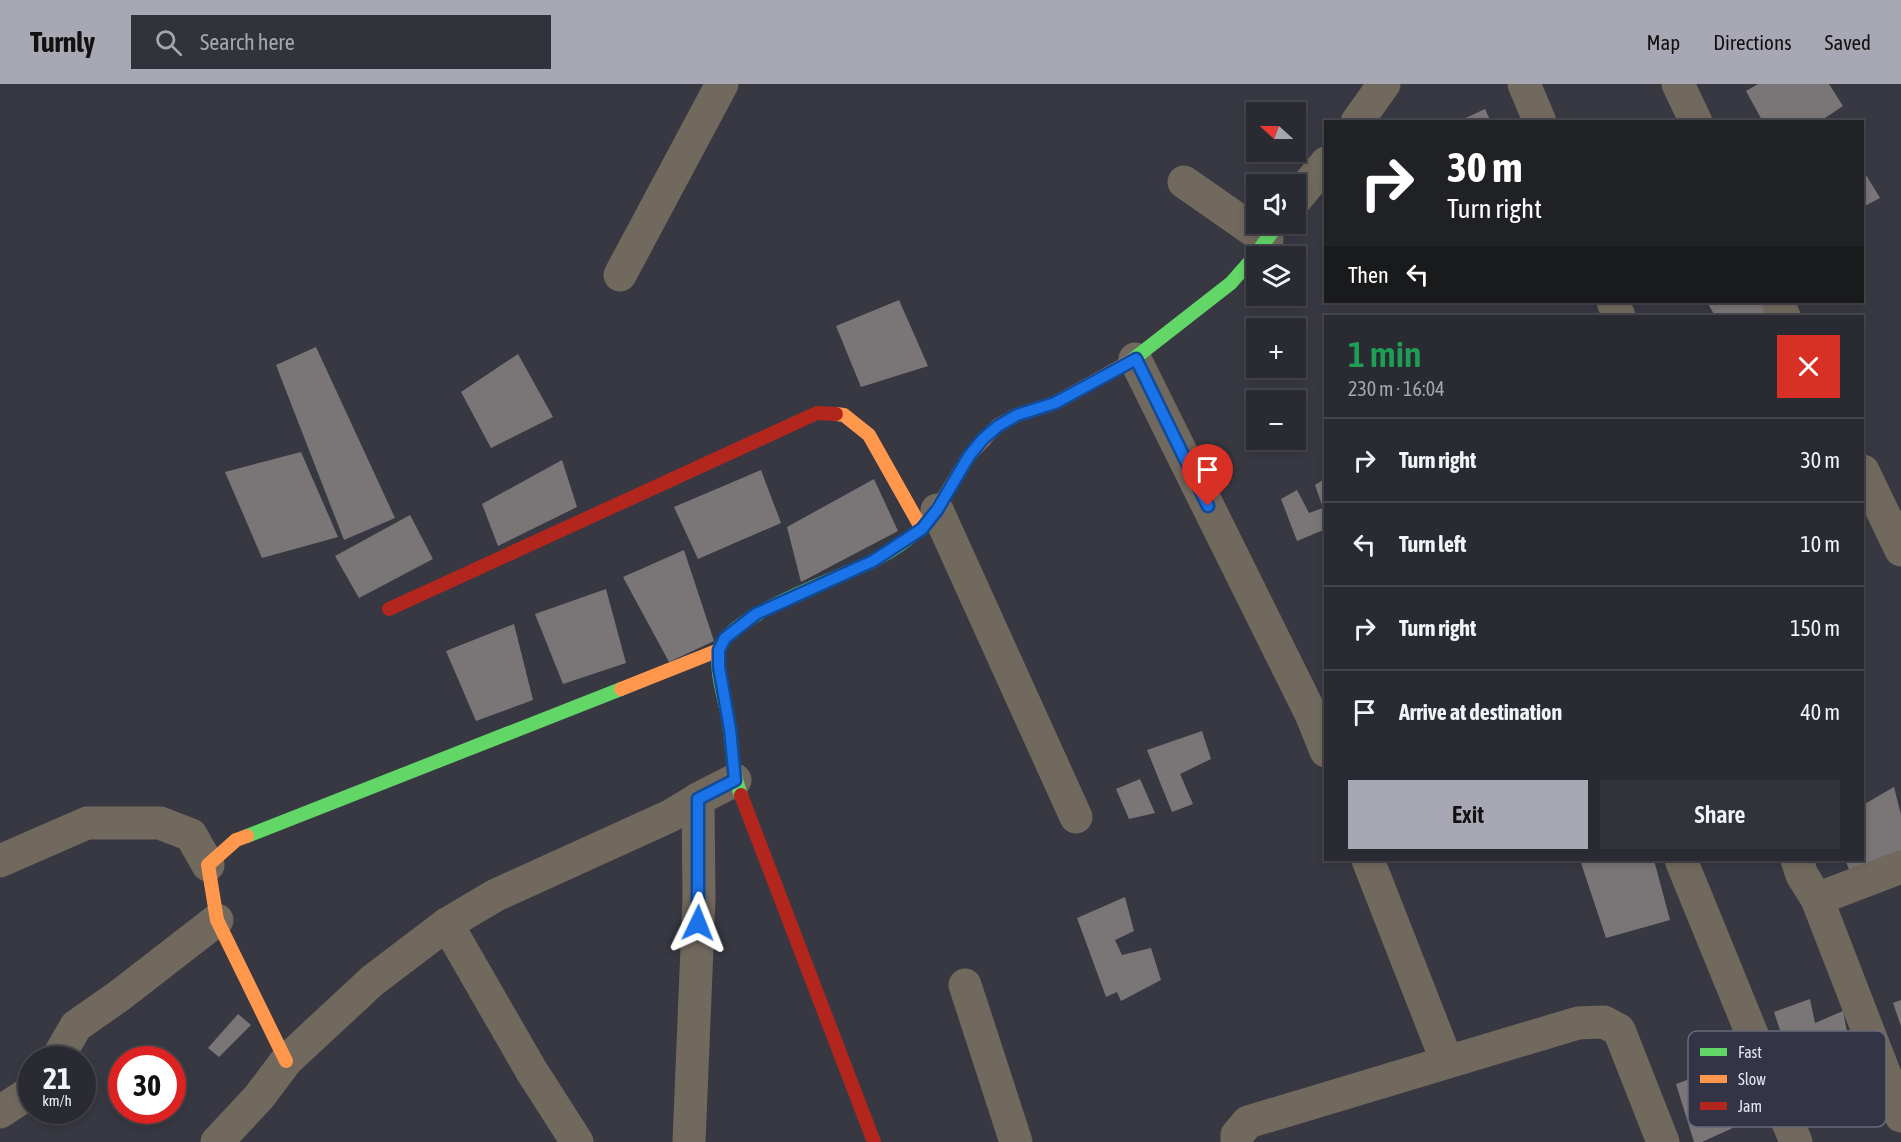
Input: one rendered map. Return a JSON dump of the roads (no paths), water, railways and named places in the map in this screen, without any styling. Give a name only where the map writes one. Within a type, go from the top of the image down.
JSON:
[{"type":"street","points":[[620,275],[722,84]]},
{"type":"street","points":[[1358,120],[1384,84]]},
{"type":"street","points":[[1524,84],[1539,120]]},
{"type":"street","points":[[1678,84],[1695,120]]},
{"type":"street","points":[[1306,187],[1324,165]]},
{"type":"street","points":[[1184,182],[1246,217]]},
{"type":"street","points":[[874,1142],[735,780],[730,729],[719,667],[719,650],[725,638],[756,614],[873,561],[929,519],[969,456],[998,426],[1017,415],[1055,403],[1136,359],[1231,283],[1271,234]]},
{"type":"street","points":[[1136,359],[1307,705],[1324,746]]},
{"type":"street","points":[[389,609],[817,413],[844,415],[870,435],[929,519],[1076,817]]},
{"type":"street","points":[[1864,473],[1901,550]]},
{"type":"street","points":[[208,865],[236,840],[719,650]]},
{"type":"street","points":[[217,1142],[259,1097],[286,1061],[372,981],[447,924],[496,896],[670,816],[735,780]]},
{"type":"street","points":[[689,1142],[699,899],[698,799]]},
{"type":"street","points":[[0,861],[87,823],[160,823],[191,835],[208,865],[217,920],[286,1061]]},
{"type":"street","points":[[1368,861],[1447,1062]]},
{"type":"street","points":[[1681,861],[1751,1031]]},
{"type":"street","points":[[1797,861],[1802,875],[1817,899],[1868,1031]]},
{"type":"street","points":[[1817,899],[1901,867]]},
{"type":"street","points":[[64,1046],[76,1026],[119,996],[217,920]]},
{"type":"street","points":[[447,924],[531,1070],[577,1142]]},
{"type":"street","points":[[965,985],[1016,1142]]},
{"type":"street","points":[[1237,1142],[1237,1135],[1248,1122],[1578,1023],[1604,1022],[1619,1030],[1663,1142]]},
{"type":"street","points":[[1886,1077],[1901,1116]]},
{"type":"street","points":[[0,1112],[18,1100]]},
{"type":"street","points":[[1790,1127],[1796,1142]]}]
